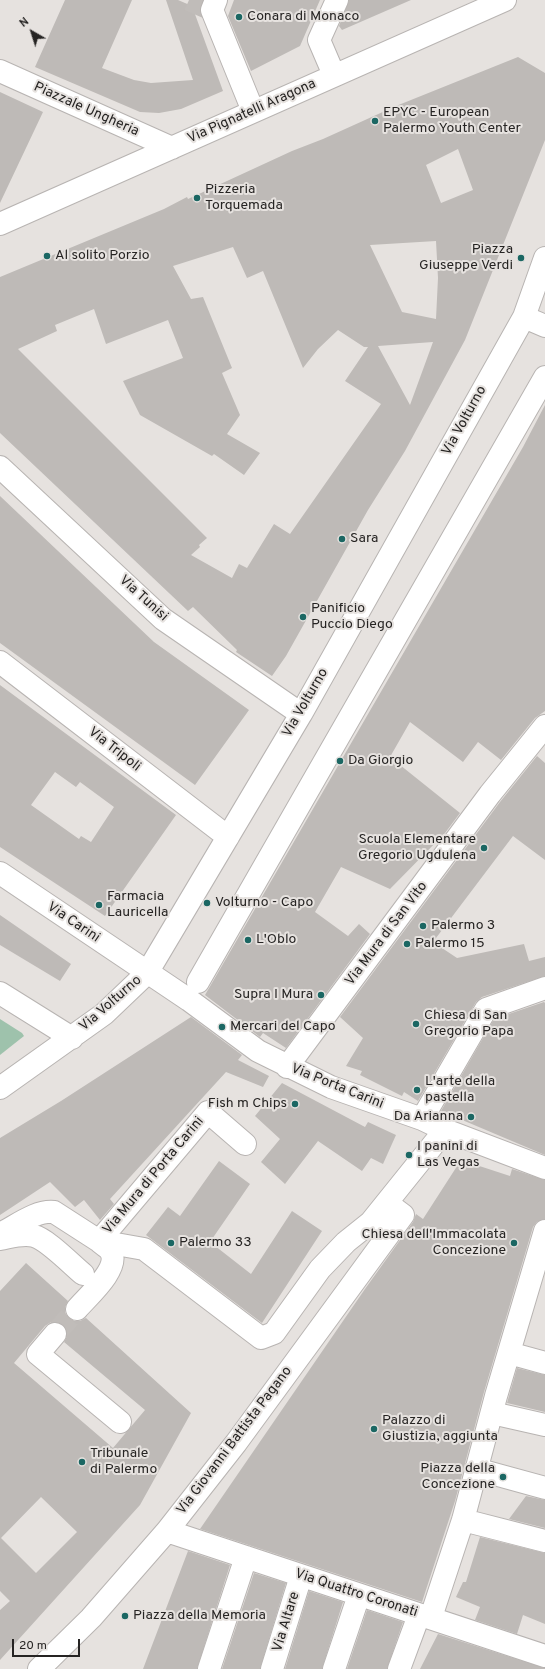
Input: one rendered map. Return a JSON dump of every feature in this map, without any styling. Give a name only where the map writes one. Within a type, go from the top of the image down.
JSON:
[{"type":"street","points":[[216,0],[212,10],[253,112]]},
{"type":"street","points":[[334,75],[320,40],[337,0]]},
{"type":"street","name":"Via Pignatelli Aragona","points":[[0,224],[505,0]]},
{"type":"street","name":"Piazzale Ungheria","points":[[0,72],[172,148]]},
{"type":"street","name":"Via Volturno","points":[[0,1088],[104,1014],[147,972],[301,714],[524,317],[544,263]]},
{"type":"street","points":[[524,317],[545,326]]},
{"type":"street","points":[[198,982],[545,377]]},
{"type":"street","name":"Via Tunisi","points":[[0,467],[162,619],[301,714]]},
{"type":"street","name":"Via Tripoli","points":[[0,662],[228,837]]},
{"type":"street","name":"Via Mura di San Vito","points":[[287,1067],[490,794],[544,731]]},
{"type":"street","name":"Via Carini","points":[[0,873],[147,972]]},
{"type":"street","name":"Via Porta Carini","points":[[147,972],[189,1000],[258,1051],[287,1067],[331,1087],[422,1119],[445,1130],[545,1168]]},
{"type":"street","points":[[422,1119],[486,1009],[543,992]]},
{"type":"street","points":[[0,993],[72,1038]]},
{"type":"street","name":"Via Mura di Porta Carini","points":[[99,1241],[208,1112],[245,1144]]},
{"type":"street","points":[[99,1241],[144,1248],[261,1338],[274,1333],[320,1269],[346,1242],[371,1222],[445,1130]]},
{"type":"street","name":"Via Giovanni Battista Pagano","points":[[39,1669],[91,1618],[167,1531],[236,1443],[403,1215],[387,1203]]},
{"type":"street","points":[[0,1234],[38,1214],[48,1211],[59,1214],[99,1241],[111,1252],[113,1263],[105,1278],[77,1309]]},
{"type":"street","points":[[399,1669],[425,1616],[463,1520],[494,1405],[545,1231]]},
{"type":"street","points":[[0,1239],[20,1235],[35,1236],[46,1243],[83,1274]]},
{"type":"street","points":[[55,1334],[38,1354],[120,1422]]},
{"type":"street","points":[[509,1353],[545,1363]]},
{"type":"street","points":[[494,1405],[545,1425]]},
{"type":"street","points":[[476,1469],[545,1488]]},
{"type":"street","points":[[463,1520],[545,1541]]},
{"type":"street","name":"Via Quattro Coronati","points":[[167,1531],[545,1656]]},
{"type":"street","points":[[209,1669],[246,1557]]},
{"type":"street","name":"Via Altare","points":[[272,1669],[301,1576]]},
{"type":"street","points":[[334,1669],[359,1595]]},
{"type":"green space","points":[[0,1019],[22,1033],[24,1036],[0,1055]]},
{"type":"building","points":[[65,0],[132,0],[102,68],[134,80],[151,83],[193,80],[166,0],[178,0],[192,6],[223,91],[181,109],[159,113],[140,112],[35,67]]},
{"type":"building","points":[[234,0],[320,0],[300,46],[251,71],[228,16]]},
{"type":"building","points":[[349,0],[411,0],[342,30],[339,26]]},
{"type":"building","points":[[518,57],[545,73],[545,140],[465,340],[405,451],[368,510],[286,656],[272,676],[236,652],[237,650],[193,607],[188,611],[0,433],[0,277],[164,209],[187,197],[188,199],[292,151],[323,139],[396,106]],"holes":[[[458,149],[473,190],[441,203],[426,165]],[[436,241],[438,278],[436,319],[402,312],[370,245]],[[233,247],[247,278],[263,271],[303,368],[318,349],[338,330],[364,347],[368,347],[345,381],[381,404],[290,534],[274,524],[247,568],[239,564],[232,578],[191,555],[207,538],[18,349],[57,331],[55,325],[94,309],[106,344],[168,320],[183,358],[123,381],[140,415],[212,456],[214,454],[244,475],[260,453],[227,434],[240,415],[222,373],[232,368],[203,297],[191,299],[173,266]],[[433,342],[410,405],[378,346]]]},
{"type":"building","points":[[0,92],[43,112],[0,203]]},
{"type":"building","points":[[545,405],[545,711],[535,718],[501,760],[478,742],[463,762],[410,722],[390,757],[460,813],[445,833],[390,889],[341,867],[315,912],[348,936],[359,924],[370,934],[286,1048],[263,1033],[260,1037],[205,995],[523,447]]},
{"type":"building","points":[[0,496],[154,642],[249,710],[195,785],[0,643]]},
{"type":"building","points":[[0,685],[176,815],[105,916],[0,847]],"holes":[[[55,772],[76,787],[80,782],[114,807],[91,842],[81,836],[79,839],[31,805]]]},
{"type":"building","points":[[537,756],[545,763],[545,860],[513,836],[433,942],[457,958],[524,944],[529,961],[545,957],[545,976],[482,997],[476,1002],[418,1101],[404,1092],[402,1096],[360,1075],[362,1071],[346,1066],[363,1038],[340,1017],[500,802]]},
{"type":"building","points":[[0,915],[71,964],[60,981],[0,945]]},
{"type":"building","points":[[544,1002],[545,1155],[441,1111],[494,1019]]},
{"type":"building","points":[[191,1017],[242,1055],[238,1060],[269,1076],[263,1087],[226,1072],[110,1199],[114,1204],[100,1220],[84,1200],[75,1207],[50,1182],[0,1215],[0,1138],[61,1101]]},
{"type":"building","points":[[282,1083],[365,1127],[368,1122],[396,1135],[383,1164],[371,1158],[362,1171],[318,1141],[285,1184],[261,1162],[280,1139],[255,1116]]},
{"type":"building","name":"Palazzo di Giustizia, aggiunta","points":[[461,1160],[510,1176],[512,1169],[545,1180],[545,1219],[537,1222],[533,1227],[484,1392],[455,1501],[422,1602],[200,1529],[365,1289],[413,1222],[416,1214],[423,1219]]},
{"type":"building","points":[[219,1161],[250,1184],[210,1242],[251,1274],[292,1211],[322,1231],[262,1323],[146,1235],[168,1207],[180,1216]]},
{"type":"building","name":"Tribunale di Palermo","points":[[26,1263],[68,1301],[65,1307],[65,1312],[68,1318],[75,1321],[80,1321],[86,1318],[191,1413],[140,1505],[0,1660],[0,1610],[10,1601],[0,1591],[0,1291]],"holes":[[[51,1322],[58,1322],[63,1325],[67,1330],[67,1336],[64,1342],[145,1410],[113,1448],[14,1363],[45,1326]],[[41,1497],[77,1532],[36,1573],[1,1538]]]},
{"type":"building","points":[[517,1368],[545,1375],[545,1412],[507,1403]]},
{"type":"building","points":[[526,1496],[545,1500],[545,1528],[509,1519]]},
{"type":"building","points":[[480,1537],[545,1553],[545,1624],[523,1615],[517,1634],[475,1620],[480,1607],[456,1597],[463,1582],[466,1582]]},
{"type":"building","points":[[188,1551],[230,1565],[197,1669],[143,1669]]},
{"type":"building","points":[[254,1573],[286,1583],[260,1669],[222,1669]]},
{"type":"building","points":[[309,1591],[343,1602],[322,1669],[285,1669]]},
{"type":"building","points":[[367,1610],[403,1622],[387,1669],[347,1669]]},
{"type":"building","points":[[438,1634],[545,1668],[545,1669],[420,1669]]},
{"type":"tunnel","points":[[189,0],[212,10]]},
{"type":"tunnel","points":[[55,1334],[77,1309]]},
{"type":"place","name":"Conara di Monaco","points":[[239,17]]},
{"type":"place","name":"EPYC - European Palermo Youth Center","points":[[375,121]]},
{"type":"place","name":"Pizzeria Torquemada","points":[[197,198]]},
{"type":"place","name":"Al solito Porzio","points":[[47,256]]},
{"type":"place","name":"Piazza Giuseppe Verdi","points":[[521,258]]},
{"type":"place","name":"Sara","points":[[342,539]]},
{"type":"place","name":"Panificio Puccio Diego","points":[[303,617]]},
{"type":"place","name":"Da Giorgio","points":[[340,761]]},
{"type":"place","name":"Scuola Elementare Gregorio Ugdulena","points":[[484,848]]},
{"type":"place","name":"Volturno - Capo","points":[[207,903]]},
{"type":"place","name":"Farmacia Lauricella","points":[[99,905]]},
{"type":"place","name":"Palermo 3","points":[[423,926]]},
{"type":"place","name":"L'Oblo","points":[[248,940]]},
{"type":"place","name":"Palermo 15","points":[[407,944]]},
{"type":"place","name":"Supra I Mura","points":[[321,995]]},
{"type":"place","name":"Chiesa di San Gregorio Papa","points":[[416,1024]]},
{"type":"place","name":"Mercari del Capo","points":[[222,1027]]},
{"type":"place","name":"L'arte della pastella","points":[[417,1090]]},
{"type":"place","name":"Fish m Chips","points":[[295,1104]]},
{"type":"place","name":"Da Arianna","points":[[471,1117]]},
{"type":"place","name":"I panini di Las Vegas","points":[[409,1155]]},
{"type":"place","name":"Palermo 33","points":[[171,1243]]},
{"type":"place","name":"Chiesa dell'Immacolata Concezione","points":[[514,1243]]},
{"type":"place","name":"Palazzo di Giustizia, aggiunta","points":[[374,1429]]},
{"type":"place","name":"Tribunale di Palermo","points":[[82,1462]]},
{"type":"place","name":"Piazza della Concezione","points":[[503,1477]]},
{"type":"place","name":"Piazza della Memoria","points":[[125,1616]]}]
